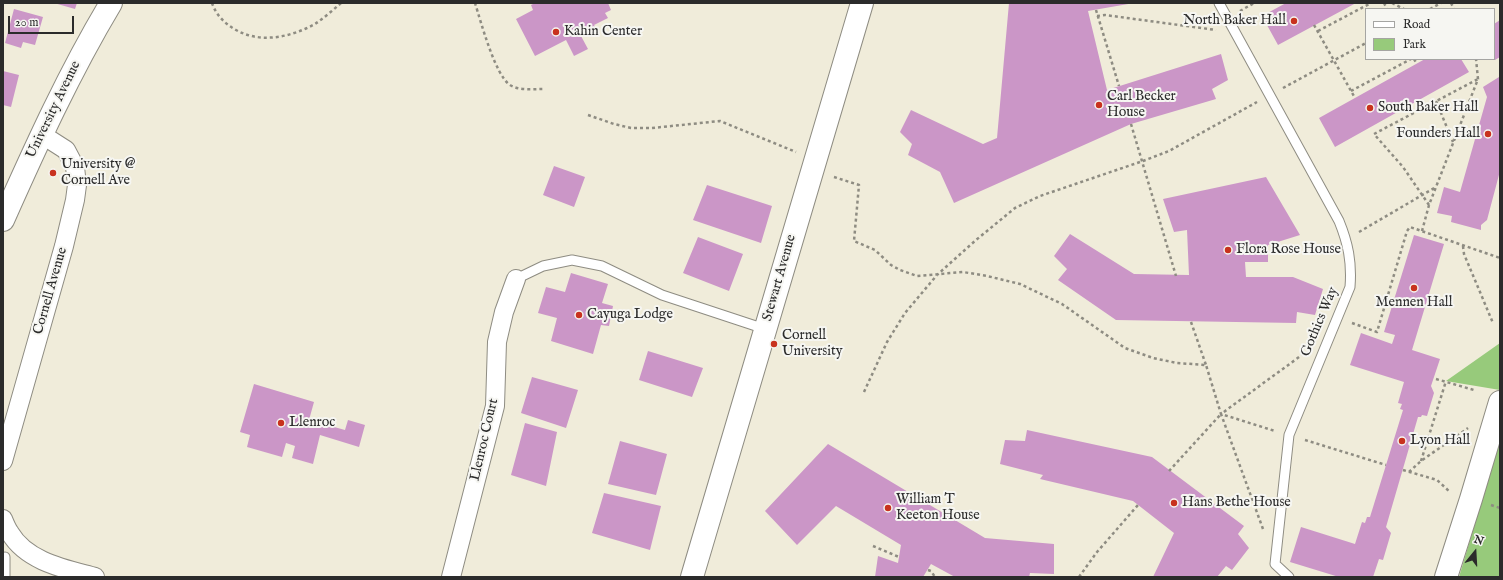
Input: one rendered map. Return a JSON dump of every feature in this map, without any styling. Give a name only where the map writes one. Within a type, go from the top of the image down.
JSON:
[{"type":"street","name":"University Avenue","points":[[3,220],[65,84],[111,3]]},
{"type":"street","name":"Stewart Avenue","points":[[692,577],[862,3]]},
{"type":"street","name":"Cornell Avenue","points":[[3,461],[64,246],[77,185],[75,167],[66,150],[41,134]]},
{"type":"street","name":"Llenroc Court","points":[[451,577],[495,406],[497,342],[504,312],[516,279]]},
{"type":"street","points":[[1446,577],[1500,402]]},
{"type":"street","points":[[3,519],[10,534],[28,551],[50,564],[95,577]]},
{"type":"lane","name":"Gothics Way","points":[[1219,3],[1339,221],[1346,239],[1351,270],[1350,287],[1288,435],[1275,564]]},
{"type":"lane","points":[[516,279],[543,266],[572,260],[602,266],[662,295],[765,329]]},
{"type":"lane","points":[[5,558],[5,577]]},
{"type":"lane","points":[[1275,564],[1289,577]]},
{"type":"path","points":[[212,3],[220,18],[230,26],[242,33],[256,38],[263,38],[285,36],[301,30],[315,23],[341,3]]},
{"type":"path","points":[[475,3],[497,68],[510,85],[523,89],[544,89]]},
{"type":"path","points":[[1318,31],[1371,3]]},
{"type":"path","points":[[1392,3],[1402,8]]},
{"type":"path","points":[[1432,8],[1441,3]]},
{"type":"path","points":[[1096,10],[1119,86]]},
{"type":"path","points":[[1097,16],[1105,15],[1235,32]]},
{"type":"path","points":[[1314,26],[1355,98]]},
{"type":"path","points":[[1299,80],[1365,44]]},
{"type":"path","points":[[1351,91],[1411,60]]},
{"type":"path","points":[[1414,60],[1417,64]]},
{"type":"path","points":[[1422,231],[1436,187],[1478,79],[1476,60]]},
{"type":"path","points":[[1429,206],[1404,167],[1374,134],[1478,79]]},
{"type":"path","points":[[864,392],[887,342],[905,313],[937,275],[976,240],[1021,204],[1169,151],[1269,95]]},
{"type":"path","points":[[1436,101],[1453,142]]},
{"type":"path","points":[[588,115],[631,128],[652,128],[720,121],[796,152]]},
{"type":"path","points":[[1131,124],[1176,276]]},
{"type":"path","points":[[834,177],[859,185],[854,241],[875,250],[891,265],[900,270],[917,276],[963,272],[1020,284],[1062,304],[1125,348],[1177,363],[1206,365]]},
{"type":"path","points":[[1346,239],[1436,187]]},
{"type":"path","points":[[1336,318],[1377,332],[1407,231],[1410,227],[1500,258]]},
{"type":"path","points":[[1463,246],[1464,254],[1493,324]]},
{"type":"path","points":[[1191,322],[1221,414],[1275,564]]},
{"type":"path","points":[[1169,471],[1221,414],[1330,334]]},
{"type":"path","points":[[1436,379],[1474,390]]},
{"type":"path","points":[[1421,461],[1446,381]]},
{"type":"path","points":[[1221,414],[1386,465]]},
{"type":"path","points":[[1409,472],[1421,461],[1470,426]]},
{"type":"path","points":[[1403,470],[1437,480],[1450,492]]},
{"type":"path","points":[[1079,577],[1097,552],[1138,505]]},
{"type":"path","points":[[873,546],[899,557]]},
{"type":"path","points":[[928,570],[935,577]]},
{"type":"green space","points":[[1500,343],[1500,390],[1446,381]]},
{"type":"green space","points":[[1500,440],[1500,577],[1459,577]]},
{"type":"building","points":[[54,3],[77,3],[75,9]]},
{"type":"building","name":"Kahin Center","points":[[535,3],[608,3],[611,10],[605,13],[608,18],[594,25],[596,28],[581,36],[588,49],[574,56],[566,40],[535,56],[516,19],[533,10],[531,5]]},
{"type":"building","name":"Carl Becker House","points":[[1009,3],[1134,3],[1088,11],[1107,90],[1221,54],[1228,80],[1212,89],[1216,99],[1131,124],[954,203],[940,172],[908,155],[912,144],[900,132],[911,110],[983,144],[997,138]]},
{"type":"building","name":"North Baker Hall","points":[[1286,3],[1356,3],[1278,45],[1262,16]]},
{"type":"building","points":[[14,9],[43,17],[35,45],[23,42],[21,48],[5,43]]},
{"type":"building","points":[[1500,20],[1500,57],[1495,60],[1495,23]]},
{"type":"building","name":"South Baker Hall","points":[[1423,60],[1462,60],[1469,72],[1335,147],[1319,118]]},
{"type":"building","points":[[3,71],[19,75],[11,107],[3,105]]},
{"type":"building","name":"Founders Hall","points":[[1499,77],[1500,171],[1487,220],[1481,225],[1481,230],[1451,222],[1452,216],[1437,213],[1444,187],[1460,192],[1487,97],[1483,87]]},
{"type":"building","points":[[554,166],[585,177],[574,207],[543,195]]},
{"type":"building","name":"Flora Rose House","points":[[1266,177],[1300,235],[1268,245],[1268,262],[1245,262],[1246,277],[1293,277],[1323,289],[1315,315],[1297,312],[1296,323],[1116,320],[1058,280],[1067,269],[1054,256],[1070,234],[1134,274],[1189,275],[1187,230],[1174,232],[1163,199]]},
{"type":"building","points":[[707,185],[772,206],[761,243],[693,220]]},
{"type":"building","name":"Lyon Hall","points":[[1414,235],[1444,244],[1412,350],[1440,359],[1431,386],[1434,393],[1427,416],[1422,415],[1421,417],[1418,417],[1386,527],[1391,533],[1383,560],[1379,559],[1373,577],[1339,577],[1290,562],[1301,527],[1355,544],[1362,522],[1365,523],[1367,517],[1370,517],[1403,410],[1400,409],[1402,404],[1398,403],[1404,382],[1350,365],[1361,333],[1392,344],[1395,335],[1384,332]]},
{"type":"building","points":[[698,237],[743,254],[729,291],[683,273]]},
{"type":"building","name":"Cayuga Lodge","points":[[571,273],[608,284],[602,303],[613,306],[609,326],[601,325],[593,354],[551,341],[557,318],[538,313],[546,287],[565,292]]},
{"type":"building","points":[[648,351],[703,368],[692,397],[639,380]]},
{"type":"building","points":[[532,377],[578,390],[566,428],[521,413]]},
{"type":"building","name":"Llenroc","points":[[254,384],[314,402],[309,420],[345,430],[348,420],[365,425],[359,447],[320,435],[313,464],[292,458],[295,446],[286,443],[282,457],[247,447],[250,435],[240,432]]},
{"type":"building","points":[[525,423],[557,432],[546,486],[511,475]]},
{"type":"building","name":"Hans Bethe House","points":[[1027,430],[1152,457],[1244,526],[1238,534],[1249,548],[1232,570],[1226,566],[1217,577],[1153,577],[1174,533],[1133,501],[1040,479],[1043,475],[1000,464],[1005,440],[1025,441]]},
{"type":"building","points":[[620,441],[667,454],[656,495],[608,484]]},
{"type":"building","name":"William T Keeton House","points":[[828,444],[985,538],[1054,544],[1054,574],[1030,573],[1029,577],[955,577],[931,564],[923,577],[875,577],[878,556],[898,563],[901,545],[836,506],[797,545],[765,511]]},
{"type":"building","points":[[604,493],[661,506],[650,550],[592,533]]},
{"type":"place","name":"North Baker Hall","points":[[1294,21]]},
{"type":"place","name":"Kahin Center","points":[[556,32]]},
{"type":"place","name":"Carl Becker House","points":[[1099,105]]},
{"type":"place","name":"South Baker Hall","points":[[1370,108]]},
{"type":"place","name":"Founders Hall","points":[[1488,134]]},
{"type":"place","name":"University @ Cornell Ave","points":[[53,173]]},
{"type":"place","name":"Flora Rose House","points":[[1228,250]]},
{"type":"place","name":"Mennen Hall","points":[[1414,288]]},
{"type":"place","name":"Cayuga Lodge","points":[[579,315]]},
{"type":"place","name":"Cornell University","points":[[774,344]]},
{"type":"place","name":"Llenroc","points":[[281,423]]},
{"type":"place","name":"Lyon Hall","points":[[1402,441]]},
{"type":"place","name":"Hans Bethe House","points":[[1174,503]]},
{"type":"place","name":"William T Keeton House","points":[[888,508]]}]
